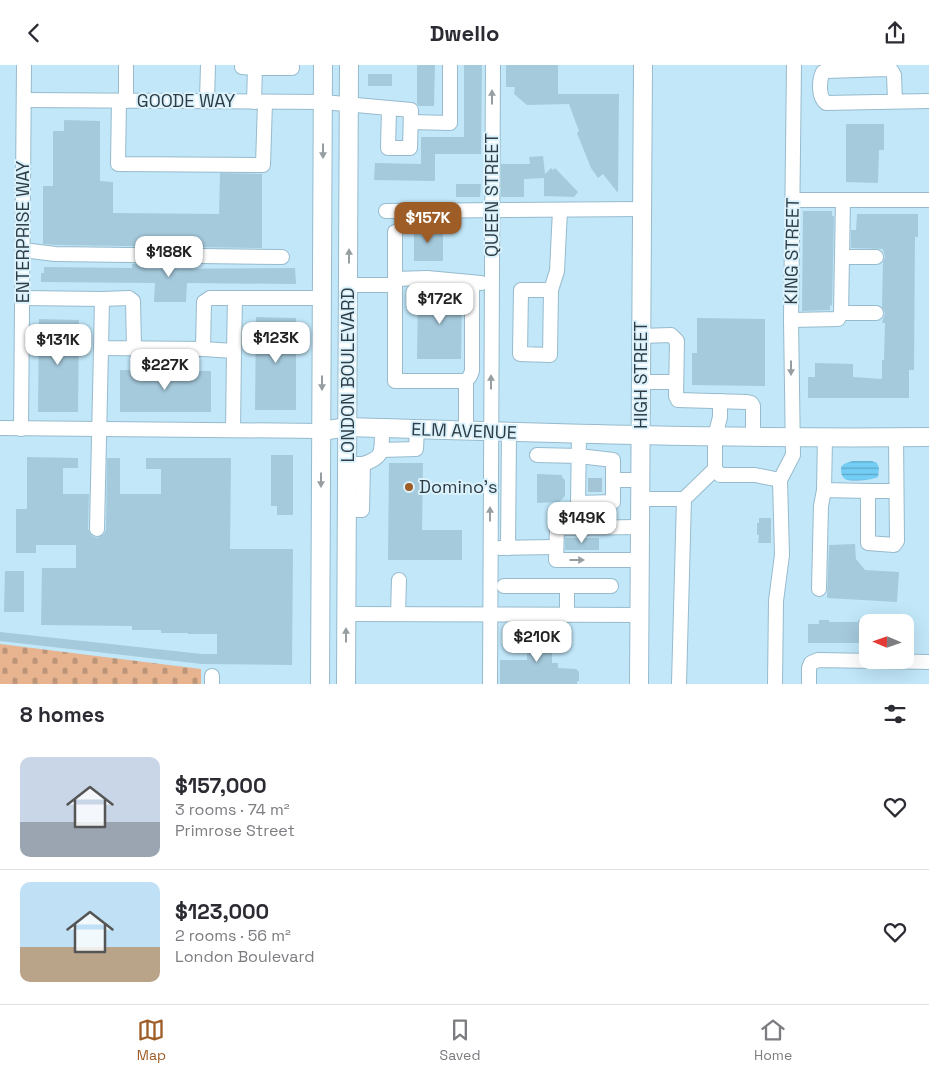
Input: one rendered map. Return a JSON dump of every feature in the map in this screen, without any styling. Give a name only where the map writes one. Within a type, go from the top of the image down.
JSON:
[{"type":"main road","name":"LONDON BOULEVARD","points":[[320,684],[324,65]]},
{"type":"main road","name":"LONDON BOULEVARD","points":[[346,684],[347,510],[355,464],[348,427],[350,65]]},
{"type":"main road","name":"HIGH STREET","points":[[639,684],[643,65]]},
{"type":"main road","name":"ELM AVENUE","points":[[321,431],[348,427],[641,436],[929,437]]},
{"type":"street","name":"ENTERPRISE WAY","points":[[21,429],[24,65]]},
{"type":"street","points":[[126,65],[118,164],[263,165],[259,102],[248,66],[292,67]]},
{"type":"street","points":[[207,101],[208,65]]},
{"type":"street","points":[[389,109],[388,148],[410,148],[410,122],[450,123],[450,65]]},
{"type":"street","name":"QUEEN STREET","points":[[490,684],[493,65]]},
{"type":"street","name":"KING STREET","points":[[780,480],[793,455],[791,319],[794,65]]},
{"type":"street","points":[[895,101],[894,75],[886,69],[827,71],[823,72],[821,77],[821,96],[822,100],[826,103],[929,101]]},
{"type":"street","name":"GOODE WAY","points":[[24,100],[323,102],[411,110],[410,122]]},
{"type":"street","points":[[792,200],[929,200]]},
{"type":"street","points":[[791,319],[838,319],[841,313],[843,200]]},
{"type":"street","points":[[386,211],[642,209]]},
{"type":"street","points":[[551,290],[521,289],[520,355],[550,355],[551,290],[557,271],[560,210]]},
{"type":"street","points":[[395,232],[395,381],[466,381]]},
{"type":"street","points":[[23,250],[56,254],[282,257]]},
{"type":"street","points":[[842,257],[876,257]]},
{"type":"street","points":[[348,285],[427,278],[472,283],[492,283]]},
{"type":"street","points":[[466,431],[466,381],[472,371],[472,283]]},
{"type":"street","points":[[22,298],[128,298],[133,301],[134,348]]},
{"type":"street","points":[[203,349],[204,302],[210,298],[322,299]]},
{"type":"street","points":[[233,430],[235,298]]},
{"type":"street","points":[[97,529],[102,299]]},
{"type":"street","points":[[841,313],[876,313]]},
{"type":"street","points":[[641,336],[671,335],[675,337],[677,341],[676,396],[678,400],[747,401],[751,403],[753,406],[753,437]]},
{"type":"street","points":[[101,348],[234,351]]},
{"type":"street","points":[[641,382],[676,382]]},
{"type":"street","points":[[720,401],[715,469],[720,475],[755,475],[780,480],[782,555],[776,601],[776,684]]},
{"type":"street","points":[[355,464],[374,461],[378,457],[381,450],[382,428]]},
{"type":"street","name":"ELM AVENUE","points":[[0,429],[321,431]]},
{"type":"street","points":[[381,450],[416,449],[417,429]]},
{"type":"street","points":[[508,548],[509,432]]},
{"type":"street","points":[[537,455],[578,456],[613,460],[611,484],[613,502],[578,503],[583,485],[578,456],[579,434]]},
{"type":"street","points":[[868,491],[868,543],[894,545],[898,541],[896,437]]},
{"type":"street","points":[[819,589],[820,506],[824,490],[825,438]]},
{"type":"street","points":[[641,499],[684,499],[715,469]]},
{"type":"street","points":[[611,484],[641,480]]},
{"type":"street","points":[[824,490],[896,491]]},
{"type":"street","points":[[679,684],[684,499]]},
{"type":"street","points":[[640,527],[557,528],[556,547],[556,560],[640,560]]},
{"type":"street","points":[[490,548],[556,547]]},
{"type":"street","points":[[398,614],[399,579]]},
{"type":"street","points":[[504,586],[611,586]]},
{"type":"street","points":[[567,586],[567,615]]},
{"type":"street","points":[[346,613],[640,615]]},
{"type":"street","points":[[809,684],[809,668],[811,663],[822,659],[929,662]]},
{"type":"green space","points":[[0,644],[201,669],[201,684],[0,684]]},
{"type":"water","points":[[852,461],[872,461],[877,463],[879,468],[878,477],[862,480],[845,479],[841,472],[841,467]]},
{"type":"building","points":[[417,65],[435,65],[434,106],[419,106],[417,104]]},
{"type":"building","points":[[464,65],[482,65],[481,154],[435,154],[435,181],[374,180],[375,163],[421,164],[421,137],[464,137]]},
{"type":"building","points":[[506,65],[558,65],[558,94],[619,94],[618,193],[603,174],[598,178],[591,168],[577,133],[579,131],[569,104],[527,105],[514,94],[515,87],[506,87]]},
{"type":"building","points":[[368,74],[392,74],[392,86],[368,86]]},
{"type":"building","points":[[64,120],[100,121],[100,181],[113,182],[113,213],[219,214],[220,173],[262,174],[262,248],[43,244],[43,186],[53,186],[53,131],[64,131]]},
{"type":"building","points":[[846,124],[884,124],[884,150],[879,150],[878,183],[846,182]]},
{"type":"building","points":[[543,156],[545,174],[551,168],[553,170],[555,168],[578,192],[574,197],[544,196],[544,178],[524,179],[524,197],[501,197],[501,164],[530,164],[529,157]]},
{"type":"building","points":[[456,184],[481,184],[480,197],[456,197]]},
{"type":"building","points":[[803,211],[832,211],[832,216],[834,216],[832,306],[830,305],[830,310],[802,311]]},
{"type":"building","points":[[857,214],[918,214],[918,237],[915,237],[914,370],[909,370],[909,398],[808,398],[808,377],[815,377],[815,363],[853,364],[853,377],[882,379],[885,323],[882,323],[885,313],[882,307],[883,262],[885,257],[883,249],[851,248],[851,230],[856,230]]},
{"type":"building","points":[[414,227],[443,227],[443,261],[414,261]]},
{"type":"building","points":[[132,264],[147,264],[146,269],[295,268],[296,284],[187,283],[186,302],[154,302],[155,283],[41,282],[41,273],[44,273],[44,267],[132,268]]},
{"type":"building","points":[[418,292],[462,292],[461,359],[417,359]]},
{"type":"building","points":[[256,317],[296,318],[296,410],[255,410]]},
{"type":"building","points":[[697,318],[765,319],[765,386],[692,385],[692,353],[697,353]]},
{"type":"building","points":[[39,319],[79,320],[78,412],[38,412]]},
{"type":"building","points":[[120,370],[211,371],[211,412],[120,412]]},
{"type":"building","points":[[271,455],[293,455],[293,515],[277,515],[277,506],[271,506]]},
{"type":"building","points":[[27,457],[78,458],[78,468],[63,468],[63,494],[89,494],[88,529],[92,536],[97,538],[104,534],[106,529],[107,458],[120,458],[120,494],[161,494],[161,469],[146,469],[146,458],[231,458],[230,549],[293,549],[292,665],[202,664],[0,641],[0,632],[202,654],[217,654],[217,634],[161,633],[161,630],[132,630],[132,626],[41,625],[42,568],[76,568],[76,545],[36,545],[36,553],[16,553],[16,509],[27,509]]},
{"type":"building","points":[[389,463],[423,463],[422,530],[462,530],[462,560],[388,560]]},
{"type":"building","points":[[537,474],[562,475],[565,480],[565,496],[559,502],[537,503]]},
{"type":"building","points":[[759,518],[771,518],[771,543],[758,543],[757,523],[759,523]]},
{"type":"building","points":[[565,538],[599,538],[599,550],[565,550]]},
{"type":"building","points":[[855,544],[856,559],[865,570],[899,572],[897,602],[827,598],[829,545]]},
{"type":"building","points":[[5,571],[24,571],[24,612],[4,612]]},
{"type":"building","points":[[819,620],[858,622],[859,620],[859,643],[808,643],[808,624],[819,624]]},
{"type":"building","points":[[527,627],[552,628],[552,663],[558,663],[558,668],[577,669],[579,671],[579,681],[577,681],[577,684],[500,684],[500,660],[527,660]]},
{"type":"tunnel","points":[[588,485],[607,485]]},
{"type":"place","name":"Domino's","points":[[409,487]]}]
